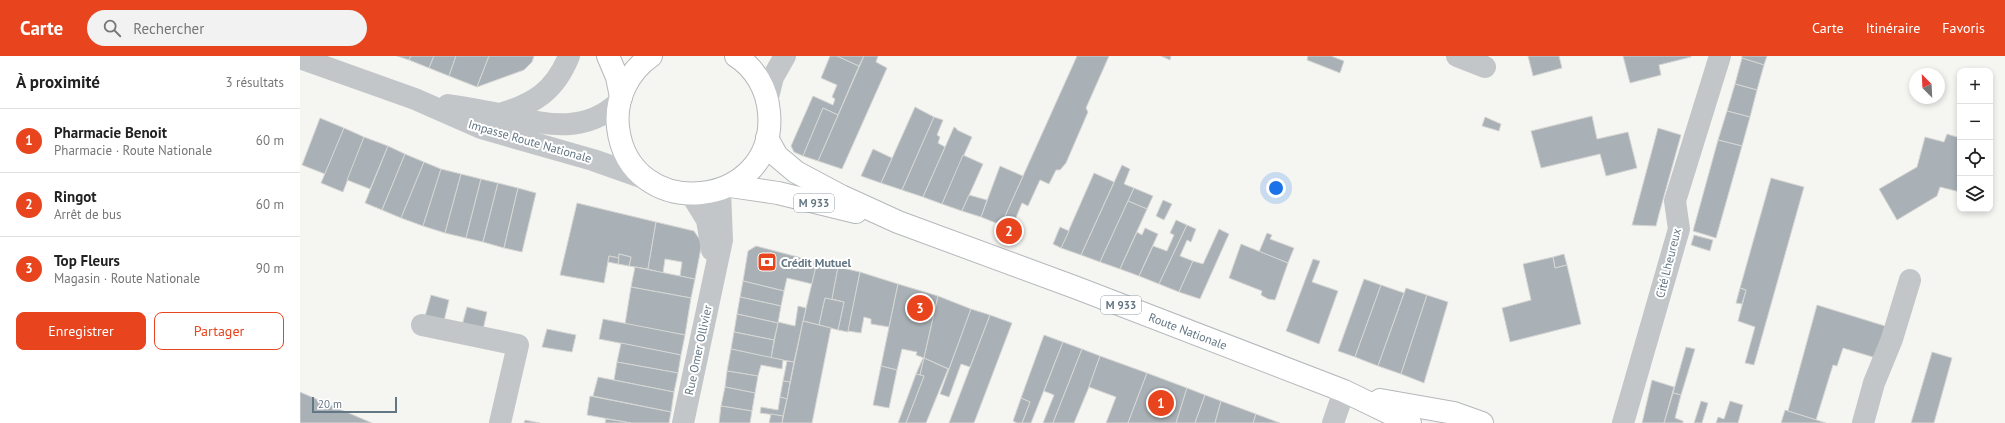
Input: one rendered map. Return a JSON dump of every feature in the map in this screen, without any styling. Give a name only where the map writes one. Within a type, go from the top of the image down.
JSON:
[{"type":"main road","points":[[608,56],[617,77],[620,99],[618,122],[623,148],[633,164],[647,178],[671,191],[691,194],[706,194],[725,188],[742,177],[762,152],[767,138],[769,123],[767,101],[762,87],[755,75],[736,56]]},
{"type":"main road","points":[[620,99],[632,75],[651,56]]},
{"type":"main road","name":"Route Nationale","points":[[767,138],[777,156],[796,172],[841,196],[898,222],[1070,285],[1344,391],[1410,423]]},
{"type":"main road","name":"Route Nationale","points":[[725,188],[778,193],[898,222]]},
{"type":"main road","name":"Route Nationale","points":[[1344,391],[1396,403],[1454,413],[1482,423]]},
{"type":"street","points":[[499,114],[520,108],[540,97],[554,84],[563,70],[569,56]]},
{"type":"street","points":[[767,101],[773,77],[785,56]]},
{"type":"street","points":[[1457,56],[1485,67]]},
{"type":"street","name":"Cité Lheureux","points":[[1622,423],[1679,229],[1675,201],[1720,56]]},
{"type":"street","name":"Impasse Route Nationale","points":[[300,58],[415,99],[481,128],[593,160],[647,178]]},
{"type":"street","name":"Impasse Route Nationale","points":[[415,99],[538,122],[568,125],[592,119],[620,99]]},
{"type":"street","name":"Rue Omer Ollivier","points":[[683,423],[722,240],[725,188]]},
{"type":"street","name":"Rue Omer Ollivier","points":[[691,194],[703,212],[710,230],[714,277]]},
{"type":"street","points":[[1863,423],[1874,382],[1892,340],[1910,280]]},
{"type":"street","points":[[422,325],[518,345],[500,423]]},
{"type":"street","points":[[1333,423],[1344,391]]},
{"type":"building","points":[[397,56],[411,56],[409,60]]},
{"type":"building","points":[[411,56],[434,56],[429,68],[409,60]]},
{"type":"building","points":[[434,56],[456,56],[449,76],[429,68]]},
{"type":"building","points":[[456,56],[489,56],[477,87],[449,76]]},
{"type":"building","points":[[489,56],[534,56],[532,62],[524,70],[477,87]]},
{"type":"building","points":[[830,56],[837,56],[859,66],[838,115],[823,108],[803,156],[794,152],[791,146],[813,96],[833,105],[835,99],[832,97],[837,85],[821,78]]},
{"type":"building","points":[[837,56],[864,56],[859,66]]},
{"type":"building","points":[[864,56],[878,56],[876,62],[887,68],[842,169],[818,161]]},
{"type":"building","points":[[1077,56],[1109,56],[1086,108],[1088,112],[1066,163],[1060,170],[1056,170],[1049,184],[1040,180],[1028,206],[1022,203],[1015,220],[1005,216]]},
{"type":"building","points":[[1161,56],[1171,56],[1170,60]]},
{"type":"building","points":[[1308,56],[1331,56],[1344,61],[1340,73],[1307,60]]},
{"type":"building","points":[[1528,56],[1559,56],[1562,68],[1533,76]]},
{"type":"building","points":[[1623,56],[1691,57],[1659,65],[1661,75],[1630,83]]},
{"type":"building","points":[[1742,56],[1767,56],[1764,65],[1742,58]]},
{"type":"building","points":[[1742,58],[1764,65],[1757,90],[1735,84]]},
{"type":"building","points":[[1735,84],[1757,90],[1750,117],[1727,111]]},
{"type":"building","points":[[915,107],[934,117],[902,190],[881,183]]},
{"type":"building","points":[[823,108],[838,115],[818,161],[803,156]]},
{"type":"building","points":[[1727,111],[1750,117],[1742,146],[1718,140]]},
{"type":"building","points":[[1592,116],[1597,139],[1628,132],[1637,168],[1606,176],[1600,154],[1541,168],[1531,131]]},
{"type":"building","points":[[934,117],[943,120],[937,135],[940,137],[938,143],[945,147],[923,197],[902,190]]},
{"type":"building","points":[[1485,117],[1501,124],[1499,131],[1482,126]]},
{"type":"building","points":[[320,118],[344,128],[325,174],[302,165]]},
{"type":"building","points":[[954,127],[972,137],[942,204],[923,197]]},
{"type":"building","points":[[344,128],[364,137],[343,192],[321,183]]},
{"type":"building","points":[[1658,128],[1681,135],[1656,226],[1632,225]]},
{"type":"building","points":[[1947,134],[1957,137],[1957,191],[1940,187],[1937,196],[1897,220],[1879,189],[1917,167],[1925,137],[1944,142]]},
{"type":"building","points":[[364,137],[388,146],[370,189],[347,180]]},
{"type":"building","points":[[1718,140],[1742,146],[1716,238],[1693,231]]},
{"type":"building","points":[[388,146],[405,154],[382,210],[365,203]]},
{"type":"building","points":[[873,149],[892,158],[881,183],[861,176]]},
{"type":"building","points":[[405,154],[424,162],[401,218],[382,210]]},
{"type":"building","points":[[963,155],[983,164],[962,211],[942,204]]},
{"type":"building","points":[[424,162],[441,169],[423,226],[401,218]]},
{"type":"building","points":[[1122,165],[1130,169],[1124,184],[1134,188],[1100,262],[1081,255]]},
{"type":"building","points":[[1000,166],[1023,176],[1001,225],[981,217]]},
{"type":"building","points":[[441,169],[461,174],[445,233],[423,226]]},
{"type":"building","points":[[1094,173],[1114,182],[1081,255],[1061,248]]},
{"type":"building","points":[[461,174],[481,179],[466,238],[445,233]]},
{"type":"building","points":[[1771,178],[1804,187],[1754,365],[1745,363],[1755,327],[1738,321],[1746,290],[1740,288]]},
{"type":"building","points":[[481,179],[498,183],[483,242],[466,238]]},
{"type":"building","points":[[498,183],[518,188],[504,248],[483,242]]},
{"type":"building","points":[[518,188],[536,193],[522,252],[504,248]]},
{"type":"building","points":[[1134,188],[1153,196],[1147,209],[1128,201]]},
{"type":"building","points":[[969,195],[987,200],[981,217],[962,211]]},
{"type":"building","points":[[1163,200],[1172,204],[1164,220],[1156,216]]},
{"type":"building","points":[[1128,201],[1147,209],[1120,269],[1100,262]]},
{"type":"building","points":[[577,203],[656,222],[648,269],[629,266],[631,257],[619,254],[619,258],[609,256],[604,283],[560,275]]},
{"type":"building","points":[[1005,216],[1021,223],[1018,231],[1001,225]]},
{"type":"building","points":[[1176,220],[1187,225],[1159,284],[1139,276],[1153,246],[1167,251],[1174,235],[1170,233]]},
{"type":"building","points":[[656,222],[694,231],[702,243],[695,279],[680,276],[682,262],[665,259],[663,273],[648,269]]},
{"type":"building","points":[[1187,225],[1196,229],[1191,242],[1187,240],[1180,256],[1193,261],[1179,292],[1159,284]]},
{"type":"building","points":[[1060,227],[1069,231],[1061,248],[1053,244]]},
{"type":"building","points":[[1145,228],[1158,234],[1139,276],[1120,269],[1137,232],[1142,235]]},
{"type":"building","points":[[1219,229],[1229,234],[1200,299],[1179,292],[1193,261],[1203,264]]},
{"type":"building","points":[[1267,233],[1272,235],[1270,239],[1294,248],[1288,263],[1259,252]]},
{"type":"building","points":[[1694,235],[1713,240],[1710,251],[1691,245]]},
{"type":"building","points":[[1241,244],[1288,263],[1275,300],[1268,299],[1261,295],[1262,291],[1229,278]]},
{"type":"building","points":[[756,246],[817,262],[812,284],[787,278],[784,291],[743,281],[748,251]]},
{"type":"building","points":[[619,254],[631,257],[629,266],[618,264]]},
{"type":"building","points":[[1564,254],[1567,265],[1555,268],[1553,257]]},
{"type":"building","points":[[609,256],[619,258],[618,264],[608,262]]},
{"type":"building","points":[[1553,257],[1555,268],[1567,265],[1581,324],[1510,342],[1502,308],[1531,300],[1523,264]]},
{"type":"building","points":[[1313,259],[1320,261],[1312,282],[1338,291],[1319,344],[1286,331]]},
{"type":"building","points":[[817,262],[838,267],[832,300],[825,298],[819,325],[803,321]]},
{"type":"building","points":[[635,267],[695,279],[691,298],[631,287]]},
{"type":"building","points":[[838,267],[860,272],[848,332],[838,330],[844,302],[832,299]]},
{"type":"building","points":[[860,272],[898,284],[889,327],[871,324],[871,319],[864,317],[861,333],[848,331]]},
{"type":"building","points":[[1364,279],[1381,285],[1355,357],[1338,351]]},
{"type":"building","points":[[743,281],[784,291],[781,306],[740,297]]},
{"type":"building","points":[[898,284],[938,296],[924,358],[916,355],[917,352],[902,349],[897,370],[881,366]]},
{"type":"building","points":[[1381,285],[1404,293],[1378,366],[1355,357]]},
{"type":"building","points":[[631,287],[691,298],[685,335],[625,324]]},
{"type":"building","points":[[1406,288],[1427,295],[1401,374],[1378,366]]},
{"type":"building","points":[[1740,288],[1746,290],[1742,304],[1736,303]]},
{"type":"building","points":[[431,295],[449,300],[443,325],[424,320]]},
{"type":"building","points":[[1427,295],[1448,302],[1424,383],[1401,374]]},
{"type":"building","points":[[938,296],[971,309],[949,369],[924,358]]},
{"type":"building","points":[[740,297],[781,306],[778,323],[737,314]]},
{"type":"building","points":[[825,298],[844,302],[838,330],[819,325]]},
{"type":"building","points":[[1817,305],[1885,326],[1876,358],[1843,348],[1837,366],[1833,365],[1816,420],[1788,411]]},
{"type":"building","points":[[798,306],[806,308],[794,362],[771,358],[778,322],[795,326]]},
{"type":"building","points":[[467,307],[487,312],[482,334],[461,329]]},
{"type":"building","points":[[971,309],[990,315],[970,367],[961,364],[949,397],[940,394]]},
{"type":"building","points":[[737,314],[778,323],[774,340],[734,332]]},
{"type":"building","points":[[990,315],[1012,323],[974,423],[949,423]]},
{"type":"building","points":[[603,319],[685,335],[681,355],[599,339]]},
{"type":"building","points":[[803,321],[831,328],[812,423],[782,423]]},
{"type":"building","points":[[547,329],[576,335],[572,352],[542,347]]},
{"type":"building","points":[[734,332],[774,340],[771,358],[731,349]]},
{"type":"building","points":[[1044,335],[1063,342],[1031,423],[1022,423],[1030,402],[1021,398]]},
{"type":"building","points":[[1063,342],[1082,349],[1053,423],[1043,423],[1054,395],[1044,391]]},
{"type":"building","points":[[621,343],[681,355],[678,373],[617,362]]},
{"type":"building","points":[[1686,347],[1695,349],[1681,395],[1673,393]]},
{"type":"building","points":[[731,349],[783,360],[782,369],[761,365],[758,376],[727,371]]},
{"type":"building","points":[[1082,349],[1100,356],[1089,387],[1074,423],[1053,423]]},
{"type":"building","points":[[1932,352],[1952,358],[1934,423],[1911,423]]},
{"type":"building","points":[[1100,356],[1147,373],[1128,423],[1106,423],[1116,397],[1089,387]]},
{"type":"building","points":[[923,358],[920,375],[916,374]]},
{"type":"building","points":[[924,358],[948,369],[926,423],[906,423],[924,376],[920,375]]},
{"type":"building","points":[[787,361],[794,362],[790,382],[783,381]]},
{"type":"building","points":[[617,362],[678,373],[674,392],[614,380]]},
{"type":"building","points":[[881,366],[897,370],[889,408],[873,405]]},
{"type":"building","points":[[727,371],[758,376],[755,393],[725,387]]},
{"type":"building","points":[[1147,373],[1187,388],[1176,423],[1128,423]]},
{"type":"building","points":[[916,374],[924,376],[906,423],[898,423]]},
{"type":"building","points":[[598,377],[674,392],[671,412],[593,396]]},
{"type":"building","points":[[1652,380],[1674,387],[1664,423],[1642,423]]},
{"type":"building","points":[[783,381],[790,382],[787,399],[780,397]]},
{"type":"building","points":[[725,387],[755,393],[752,411],[721,406]]},
{"type":"building","points":[[1187,388],[1205,395],[1195,423],[1176,423]]},
{"type":"building","points":[[300,392],[372,423],[300,423]]},
{"type":"building","points":[[1673,393],[1681,395],[1675,418],[1683,421],[1683,423],[1664,423]]},
{"type":"building","points":[[1205,395],[1221,401],[1215,423],[1195,423]]},
{"type":"building","points":[[590,396],[671,412],[669,423],[631,423],[587,415]]},
{"type":"building","points":[[780,397],[787,399],[783,416],[760,413],[761,407],[778,410]]},
{"type":"building","points":[[1021,398],[1030,402],[1022,423],[1017,423],[1013,421]]},
{"type":"building","points":[[1221,401],[1256,414],[1253,423],[1215,423]]},
{"type":"building","points":[[1701,401],[1708,403],[1702,423],[1694,423]]},
{"type":"building","points":[[1730,401],[1743,405],[1738,423],[1716,423],[1718,417],[1724,419]]},
{"type":"building","points":[[721,406],[752,411],[750,423],[719,423]]},
{"type":"building","points":[[1785,410],[1788,411],[1826,423],[1781,423]]},
{"type":"building","points":[[771,414],[783,416],[782,423],[769,423]]},
{"type":"building","points":[[1256,414],[1280,423],[1253,423]]},
{"type":"building","points":[[606,419],[620,421],[631,423],[605,423]]},
{"type":"building","points":[[525,420],[540,423],[524,423]]},
{"type":"place","name":"Ringot","points":[[1009,231]]},
{"type":"place","name":"Crédit Mutuel","points":[[767,262]]},
{"type":"place","name":"Top Fleurs","points":[[920,308]]},
{"type":"place","name":"Pharmacie Benoit","points":[[1161,403]]}]
